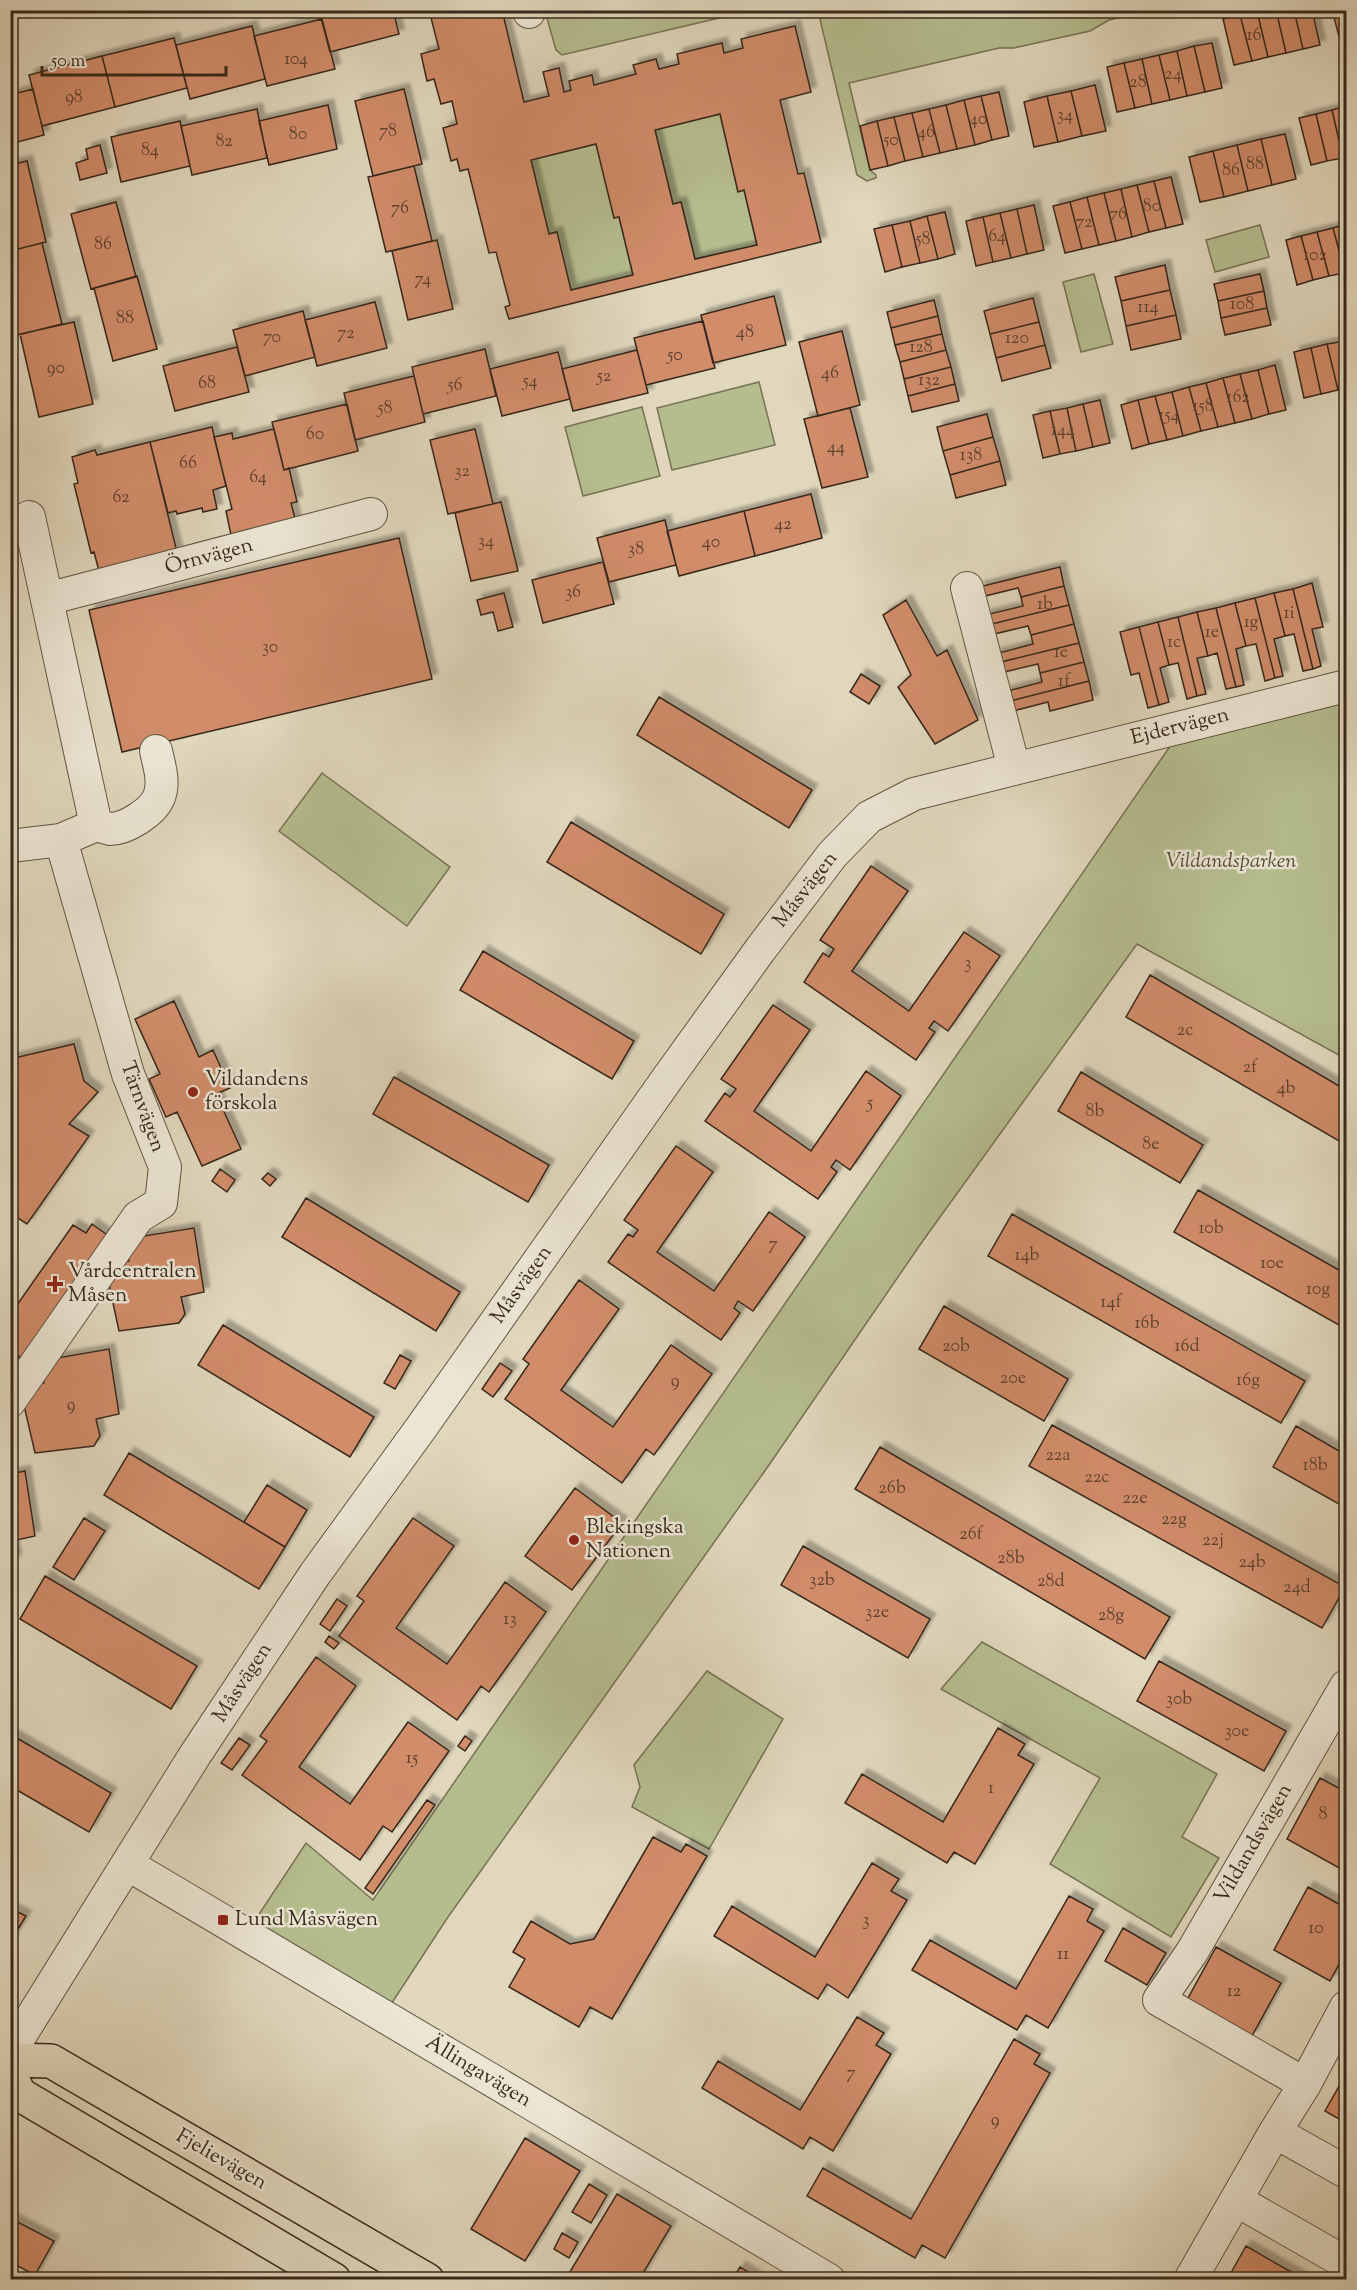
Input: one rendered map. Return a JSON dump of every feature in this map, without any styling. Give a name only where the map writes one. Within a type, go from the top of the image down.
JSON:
[{"type":"main road","name":"Fjelievägen","points":[[10,2060],[51,2061],[426,2280]]},
{"type":"main road","points":[[10,2073],[19,2094],[334,2280]]},
{"type":"street","name":"Örnvägen","points":[[47,599],[371,514]]},
{"type":"street","points":[[29,517],[96,825]]},
{"type":"street","points":[[967,588],[1014,768]]},
{"type":"street","name":"Ejdervägen","points":[[1014,768],[1347,686]]},
{"type":"street","points":[[10,846],[61,840],[96,825],[111,829],[134,821],[151,809],[160,796],[162,777],[156,751]]},
{"type":"street","name":"Måsvägen","points":[[10,2052],[195,1755],[315,1574],[679,1062],[832,855],[869,817],[914,794],[1014,768]]},
{"type":"street","name":"Tärnvägen","points":[[10,1401],[138,1217],[161,1203],[165,1167],[128,1074],[61,840]]},
{"type":"street","name":"Vildandsvägen","points":[[1305,2084],[1159,2000],[1192,1952],[1347,1686]]},
{"type":"street","name":"Ällingavägen","points":[[127,1864],[829,2280]]},
{"type":"street","points":[[1190,2280],[1305,2084],[1347,2007]]},
{"type":"street","points":[[1275,2132],[1347,2172]]},
{"type":"street","points":[[1236,2199],[1347,2263]]},
{"type":"green space","points":[[545,10],[749,11],[562,55],[556,50]]},
{"type":"green space","points":[[818,11],[1149,11],[1109,20],[1090,31],[1014,48],[999,48],[849,83],[870,170],[876,175],[876,178],[867,181],[857,175]]},
{"type":"green space","points":[[720,114],[738,191],[744,190],[757,245],[695,259],[681,202],[673,204],[655,130]]},
{"type":"green space","points":[[596,144],[614,217],[619,217],[633,275],[571,290],[556,232],[549,234],[531,160]]},
{"type":"green space","points":[[1260,225],[1269,257],[1215,272],[1206,240]]},
{"type":"green space","points":[[1094,274],[1113,344],[1081,352],[1063,282]]},
{"type":"green space","points":[[759,382],[775,445],[672,470],[657,408]]},
{"type":"green space","points":[[642,407],[660,476],[583,496],[565,427]]},
{"type":"green space","name":"Vildandsparken","points":[[1346,686],[1346,1059],[1137,944],[922,1242],[769,1465],[448,1917],[384,2015],[246,1934],[306,1843],[373,1900],[1184,726]]},
{"type":"green space","points":[[322,773],[450,867],[407,926],[279,831]]},
{"type":"green space","points":[[982,1642],[1217,1774],[1182,1837],[1219,1858],[1171,1937],[1050,1864],[1100,1778],[941,1689]]},
{"type":"green space","points":[[707,1671],[783,1719],[709,1849],[632,1807],[640,1787],[634,1765]]},
{"type":"building","points":[[319,10],[393,10],[399,34],[330,52]]},
{"type":"building","points":[[443,10],[502,10],[524,102],[549,96],[543,72],[559,68],[564,92],[571,90],[569,81],[592,75],[594,85],[636,74],[633,65],[656,59],[659,69],[679,64],[677,54],[722,43],[724,53],[743,48],[741,39],[795,26],[811,92],[780,100],[798,174],[804,173],[821,242],[509,319],[505,307],[510,305],[496,252],[489,253],[468,169],[460,171],[457,159],[451,161],[443,128],[457,124],[452,101],[441,104],[434,79],[427,81],[421,54],[439,49],[430,14]],"holes":[[[720,114],[738,192],[744,190],[757,245],[695,259],[681,202],[673,204],[655,130]],[[596,144],[614,218],[619,217],[633,275],[571,290],[557,232],[549,234],[531,160]]]},
{"type":"building","points":[[1276,10],[1294,10],[1303,49],[1286,53]]},
{"type":"building","points":[[1276,10],[1286,53],[1268,57],[1257,11]]},
{"type":"building","points":[[1294,10],[1312,10],[1320,45],[1303,49]]},
{"type":"building","points":[[1332,10],[1346,10],[1346,39],[1340,40]]},
{"type":"building","points":[[1257,11],[1268,57],[1252,61],[1240,15]]},
{"type":"building","points":[[1240,15],[1252,61],[1234,65],[1223,19]]},
{"type":"building","points":[[322,19],[335,69],[267,86],[254,36]]},
{"type":"building","points":[[252,26],[265,79],[190,99],[176,45]]},
{"type":"building","points":[[174,38],[187,88],[115,107],[102,56]]},
{"type":"building","points":[[1212,43],[1222,88],[1205,92],[1194,46]]},
{"type":"building","points":[[1194,46],[1205,92],[1187,96],[1177,51]]},
{"type":"building","points":[[1177,51],[1187,96],[1170,100],[1159,55]]},
{"type":"building","points":[[1159,55],[1170,100],[1152,104],[1142,59]]},
{"type":"building","points":[[102,56],[115,107],[42,126],[29,75]]},
{"type":"building","points":[[1142,59],[1152,104],[1135,108],[1124,63]]},
{"type":"building","points":[[1124,63],[1135,108],[1117,112],[1107,67]]},
{"type":"building","points":[[1095,85],[1106,131],[1082,136],[1071,91]]},
{"type":"building","points":[[33,89],[44,135],[10,144],[10,95]]},
{"type":"building","points":[[404,89],[422,164],[373,176],[355,101]]},
{"type":"building","points":[[1071,91],[1082,136],[1058,142],[1047,96]]},
{"type":"building","points":[[999,92],[1009,136],[992,140],[981,96]]},
{"type":"building","points":[[981,96],[992,140],[975,145],[964,100]]},
{"type":"building","points":[[1047,96],[1058,142],[1034,147],[1024,102]]},
{"type":"building","points":[[964,100],[975,145],[957,149],[946,105]]},
{"type":"building","points":[[328,105],[337,149],[269,165],[259,121]]},
{"type":"building","points":[[946,105],[957,149],[940,153],[929,109]]},
{"type":"building","points":[[1346,106],[1346,157],[1343,158],[1332,110]]},
{"type":"building","points":[[257,109],[267,158],[192,175],[181,126]]},
{"type":"building","points":[[929,109],[940,153],[923,157],[912,113]]},
{"type":"building","points":[[1332,110],[1343,158],[1327,161],[1316,114]]},
{"type":"building","points":[[912,113],[923,157],[905,161],[894,117]]},
{"type":"building","points":[[1316,114],[1327,161],[1311,165],[1299,118]]},
{"type":"building","points":[[894,117],[905,161],[888,166],[877,121]]},
{"type":"building","points":[[180,121],[190,166],[121,182],[111,137]]},
{"type":"building","points":[[877,121],[888,166],[870,170],[860,126]]},
{"type":"building","points":[[1285,134],[1296,179],[1272,185],[1261,139]]},
{"type":"building","points":[[1261,139],[1272,185],[1248,191],[1237,145]]},
{"type":"building","points":[[100,145],[107,173],[80,180],[76,163],[88,159],[86,149]]},
{"type":"building","points":[[1237,145],[1248,191],[1224,197],[1213,151]]},
{"type":"building","points":[[1213,151],[1224,197],[1200,202],[1189,157]]},
{"type":"building","points":[[27,161],[46,242],[10,251],[10,165]]},
{"type":"building","points":[[414,166],[432,241],[386,252],[368,177]]},
{"type":"building","points":[[1171,177],[1183,224],[1166,228],[1154,181]]},
{"type":"building","points":[[1154,181],[1166,228],[1149,232],[1137,185]]},
{"type":"building","points":[[1137,185],[1149,232],[1132,237],[1121,189]]},
{"type":"building","points":[[1121,189],[1132,237],[1116,241],[1104,193]]},
{"type":"building","points":[[1104,193],[1116,241],[1099,245],[1087,197]]},
{"type":"building","points":[[1087,197],[1099,245],[1082,249],[1070,202]]},
{"type":"building","points":[[116,202],[136,277],[91,289],[71,214]]},
{"type":"building","points":[[1070,202],[1082,249],[1065,253],[1053,206]]},
{"type":"building","points":[[1034,205],[1044,250],[1027,254],[1017,209]]},
{"type":"building","points":[[1017,209],[1027,254],[1011,258],[1000,213]]},
{"type":"building","points":[[945,212],[955,254],[938,259],[927,216]]},
{"type":"building","points":[[1000,213],[1011,258],[993,262],[983,217]]},
{"type":"building","points":[[927,216],[938,259],[920,263],[910,221]]},
{"type":"building","points":[[983,217],[993,262],[976,266],[966,221]]},
{"type":"building","points":[[910,221],[920,263],[902,267],[892,225]]},
{"type":"building","points":[[1346,224],[1346,272],[1345,273],[1333,228]]},
{"type":"building","points":[[892,225],[902,267],[885,272],[874,229]]},
{"type":"building","points":[[1333,228],[1345,273],[1329,276],[1317,232]]},
{"type":"building","points":[[1317,232],[1329,276],[1313,280],[1301,236]]},
{"type":"building","points":[[1301,236],[1313,280],[1297,285],[1286,240]]},
{"type":"building","points":[[437,240],[453,309],[408,320],[392,251]]},
{"type":"building","points":[[42,243],[62,324],[10,337],[10,251]]},
{"type":"building","points":[[1165,265],[1170,290],[1121,301],[1115,277]]},
{"type":"building","points":[[1260,274],[1264,291],[1218,301],[1214,284]]},
{"type":"building","points":[[137,276],[157,349],[113,361],[94,288]]},
{"type":"building","points":[[1170,290],[1176,315],[1126,326],[1121,301]]},
{"type":"building","points":[[1264,291],[1267,308],[1221,318],[1218,301]]},
{"type":"building","points":[[774,296],[786,345],[713,363],[701,315]]},
{"type":"building","points":[[1033,298],[1039,322],[990,334],[984,311]]},
{"type":"building","points":[[934,300],[938,316],[891,328],[887,312]]},
{"type":"building","points":[[375,302],[387,348],[317,366],[305,320]]},
{"type":"building","points":[[1267,308],[1271,325],[1225,335],[1221,318]]},
{"type":"building","points":[[303,311],[315,357],[245,376],[233,330]]},
{"type":"building","points":[[1176,315],[1181,339],[1131,350],[1126,326]]},
{"type":"building","points":[[938,316],[942,334],[895,345],[891,328]]},
{"type":"building","points":[[703,321],[715,368],[646,385],[634,338]]},
{"type":"building","points":[[74,322],[93,404],[39,417],[20,334]]},
{"type":"building","points":[[1039,322],[1045,345],[996,358],[990,334]]},
{"type":"building","points":[[842,331],[860,405],[818,416],[799,342]]},
{"type":"building","points":[[942,334],[946,350],[900,362],[895,345]]},
{"type":"building","points":[[1345,341],[1346,388],[1338,390],[1327,344]]},
{"type":"building","points":[[1327,344],[1338,390],[1321,394],[1311,348]]},
{"type":"building","points":[[1045,345],[1051,368],[1002,381],[996,358]]},
{"type":"building","points":[[237,347],[249,392],[175,411],[163,366]]},
{"type":"building","points":[[1311,348],[1321,394],[1304,398],[1294,352]]},
{"type":"building","points":[[485,349],[496,396],[423,414],[412,367]]},
{"type":"building","points":[[637,350],[648,393],[573,411],[562,369]]},
{"type":"building","points":[[946,350],[951,367],[904,379],[900,362]]},
{"type":"building","points":[[558,352],[570,399],[502,416],[490,369]]},
{"type":"building","points":[[1275,365],[1286,410],[1269,414],[1258,370]]},
{"type":"building","points":[[951,367],[955,384],[908,396],[904,379]]},
{"type":"building","points":[[1258,370],[1269,414],[1252,419],[1240,374]]},
{"type":"building","points":[[1240,374],[1252,419],[1235,423],[1223,378]]},
{"type":"building","points":[[414,376],[425,422],[355,440],[344,393]]},
{"type":"building","points":[[1223,378],[1235,423],[1218,427],[1206,383]]},
{"type":"building","points":[[1206,383],[1218,427],[1201,431],[1189,387]]},
{"type":"building","points":[[955,384],[959,401],[912,412],[908,396]]},
{"type":"building","points":[[1189,387],[1201,431],[1183,436],[1172,392]]},
{"type":"building","points":[[1172,392],[1183,436],[1167,440],[1155,396]]},
{"type":"building","points":[[1155,396],[1167,440],[1149,444],[1138,400]]},
{"type":"building","points":[[1100,400],[1110,443],[1093,447],[1083,404]]},
{"type":"building","points":[[1138,400],[1149,444],[1132,449],[1121,405]]},
{"type":"building","points":[[347,404],[358,451],[284,470],[272,422]]},
{"type":"building","points":[[1083,404],[1093,447],[1076,451],[1067,408]]},
{"type":"building","points":[[850,408],[868,477],[822,488],[804,419]]},
{"type":"building","points":[[1067,408],[1076,451],[1060,454],[1050,411]]},
{"type":"building","points":[[1050,411],[1060,454],[1043,458],[1033,415]]},
{"type":"building","points":[[987,414],[993,437],[943,451],[937,427]]},
{"type":"building","points":[[212,427],[226,486],[213,490],[217,509],[203,512],[202,508],[177,514],[176,511],[168,513],[150,442]]},
{"type":"building","points":[[274,429],[284,470],[289,468],[297,502],[291,503],[297,526],[231,535],[226,511],[232,509],[214,437],[232,433],[233,439]]},
{"type":"building","points":[[475,429],[493,504],[448,514],[430,440]]},
{"type":"building","points":[[993,437],[1000,461],[950,475],[943,451]]},
{"type":"building","points":[[150,442],[177,552],[99,571],[94,552],[91,553],[74,484],[78,483],[72,457],[95,450],[97,455]]},
{"type":"building","points":[[1000,461],[1006,485],[956,498],[950,475]]},
{"type":"building","points":[[811,494],[822,538],[755,556],[744,511]]},
{"type":"building","points":[[501,502],[518,571],[471,581],[455,513]]},
{"type":"building","points":[[744,511],[755,556],[679,576],[667,531]]},
{"type":"building","points":[[665,520],[676,565],[609,582],[597,538]]},
{"type":"building","points":[[399,538],[432,679],[122,752],[89,610]]},
{"type":"building","points":[[603,562],[614,604],[543,623],[532,580]]},
{"type":"building","points":[[1060,567],[1064,586],[1021,597],[1018,588],[981,597],[979,587]]},
{"type":"building","points":[[1312,583],[1323,627],[1312,629],[1321,666],[1313,669],[1293,589]]},
{"type":"building","points":[[1064,586],[1069,605],[988,625],[985,615],[1023,606],[1021,597]]},
{"type":"building","points":[[1293,589],[1313,669],[1303,671],[1294,634],[1285,636],[1274,593]]},
{"type":"building","points":[[504,593],[513,627],[498,631],[493,612],[481,615],[477,600]]},
{"type":"building","points":[[1274,593],[1285,636],[1274,639],[1283,676],[1275,678],[1255,598]]},
{"type":"building","points":[[1255,598],[1275,678],[1265,681],[1256,644],[1246,646],[1235,603]]},
{"type":"building","points":[[906,600],[937,656],[947,650],[978,720],[935,744],[898,687],[911,675],[883,615]]},
{"type":"building","points":[[1235,603],[1246,646],[1236,649],[1244,685],[1236,687],[1216,608]]},
{"type":"building","points":[[1069,605],[1074,624],[1031,635],[1028,626],[990,635],[988,625]]},
{"type":"building","points":[[1216,608],[1236,687],[1226,689],[1217,653],[1208,656],[1197,612]]},
{"type":"building","points":[[1197,612],[1208,656],[1197,658],[1206,694],[1197,696],[1178,617]]},
{"type":"building","points":[[1178,617],[1197,696],[1187,699],[1178,663],[1169,665],[1158,622]]},
{"type":"building","points":[[1158,622],[1169,665],[1160,668],[1169,702],[1159,705],[1139,627]]},
{"type":"building","points":[[1074,624],[1079,643],[997,663],[995,654],[1033,644],[1031,635]]},
{"type":"building","points":[[1139,627],[1159,705],[1148,708],[1139,673],[1131,675],[1120,632]]},
{"type":"building","points":[[1079,643],[1084,662],[1040,673],[1038,664],[1000,673],[997,663]]},
{"type":"building","points":[[1084,662],[1089,681],[1006,702],[1004,692],[1042,682],[1040,673]]},
{"type":"building","points":[[861,674],[880,686],[869,704],[850,692]]},
{"type":"building","points":[[1089,681],[1093,700],[1050,711],[1048,702],[1009,712],[1006,702]]},
{"type":"building","points":[[659,697],[812,790],[789,828],[637,735]]},
{"type":"building","points":[[571,822],[724,914],[701,954],[547,862]]},
{"type":"building","points":[[871,866],[908,891],[852,971],[909,1011],[964,932],[1000,956],[948,1031],[934,1021],[929,1028],[935,1032],[916,1060],[804,982],[823,953],[829,957],[834,949],[820,940]]},
{"type":"building","points":[[483,951],[634,1041],[612,1079],[460,990]]},
{"type":"building","points":[[1150,975],[1346,1090],[1346,1145],[1126,1017]]},
{"type":"building","points":[[174,1001],[199,1057],[213,1050],[230,1088],[216,1094],[241,1149],[202,1166],[177,1112],[166,1117],[149,1079],[160,1074],[135,1019]]},
{"type":"building","points":[[773,1005],[810,1030],[754,1111],[811,1151],[866,1071],[901,1096],[850,1170],[836,1160],[831,1167],[837,1172],[818,1199],[705,1121],[725,1093],[730,1097],[736,1089],[721,1079]]},
{"type":"building","points":[[74,1044],[84,1081],[98,1092],[69,1124],[89,1136],[27,1224],[10,1213],[10,1059]]},
{"type":"building","points":[[1081,1072],[1203,1145],[1180,1183],[1058,1111]]},
{"type":"building","points":[[394,1077],[549,1165],[528,1202],[373,1114]]},
{"type":"building","points":[[676,1146],[713,1172],[657,1252],[714,1291],[769,1212],[805,1237],[753,1311],[738,1301],[734,1308],[740,1313],[721,1340],[608,1262],[628,1234],[633,1237],[638,1230],[624,1220]]},
{"type":"building","points":[[220,1169],[235,1180],[227,1192],[212,1181]]},
{"type":"building","points":[[268,1173],[276,1179],[270,1186],[262,1179]]},
{"type":"building","points":[[1198,1190],[1346,1274],[1346,1329],[1174,1232]]},
{"type":"building","points":[[306,1198],[460,1292],[436,1331],[282,1237]]},
{"type":"building","points":[[1012,1214],[1305,1381],[1281,1423],[988,1256]]},
{"type":"building","name":"Vårdcentralen Måsen","points":[[92,1224],[117,1242],[24,1359],[19,1356],[10,1367],[10,1315],[73,1225],[86,1233]]},
{"type":"building","points":[[194,1228],[204,1292],[181,1297],[185,1314],[179,1323],[119,1331],[107,1275],[113,1265],[129,1261],[125,1239]]},
{"type":"building","points":[[579,1280],[619,1309],[561,1390],[613,1427],[671,1345],[712,1374],[654,1455],[646,1449],[622,1483],[505,1399],[529,1364],[523,1359]]},
{"type":"building","points":[[944,1306],[1068,1379],[1044,1421],[919,1349]]},
{"type":"building","points":[[223,1325],[374,1417],[350,1457],[198,1365]]},
{"type":"building","points":[[109,1349],[119,1414],[96,1419],[100,1436],[94,1446],[35,1453],[22,1397],[28,1387],[44,1383],[40,1361]]},
{"type":"building","points":[[400,1355],[411,1361],[395,1389],[384,1383]]},
{"type":"building","points":[[500,1363],[512,1371],[493,1397],[482,1389]]},
{"type":"building","points":[[1052,1425],[1345,1587],[1322,1628],[1029,1466]]},
{"type":"building","points":[[1296,1426],[1346,1455],[1346,1508],[1273,1467]]},
{"type":"building","points":[[880,1447],[1170,1617],[1145,1659],[855,1489]]},
{"type":"building","points":[[129,1453],[285,1547],[259,1589],[104,1495]]},
{"type":"building","points":[[25,1471],[35,1536],[12,1541],[16,1558],[10,1566],[10,1474]]},
{"type":"building","points":[[267,1485],[307,1510],[285,1547],[244,1522]]},
{"type":"building","name":"Blekingska Nationen","points":[[575,1488],[622,1523],[572,1590],[525,1556]]},
{"type":"building","points":[[84,1518],[105,1531],[74,1580],[53,1567]]},
{"type":"building","points":[[413,1518],[454,1546],[396,1628],[447,1664],[505,1582],[546,1612],[489,1692],[481,1686],[457,1720],[339,1636],[364,1601],[357,1596]]},
{"type":"building","points":[[803,1546],[930,1619],[908,1658],[781,1585]]},
{"type":"building","points":[[45,1576],[197,1666],[171,1709],[20,1619]]},
{"type":"building","points":[[337,1599],[347,1606],[330,1631],[320,1624]]},
{"type":"building","points":[[329,1636],[339,1643],[334,1649],[325,1642]]},
{"type":"building","points":[[316,1657],[356,1686],[299,1767],[350,1804],[408,1722],[449,1751],[392,1832],[383,1826],[360,1860],[242,1775],[267,1741],[260,1736]]},
{"type":"building","points":[[1159,1661],[1286,1731],[1264,1771],[1137,1701]]},
{"type":"building","points":[[998,1728],[1025,1744],[1018,1755],[1034,1764],[975,1864],[954,1852],[947,1863],[845,1803],[862,1774],[943,1822]]},
{"type":"building","points":[[10,1734],[111,1793],[89,1832],[10,1786]]},
{"type":"building","points":[[465,1736],[472,1741],[465,1751],[458,1746]]},
{"type":"building","points":[[239,1738],[250,1745],[232,1770],[221,1763]]},
{"type":"building","points":[[1320,1778],[1346,1792],[1346,1859],[1341,1869],[1287,1839]]},
{"type":"building","points":[[427,1800],[435,1805],[373,1894],[365,1888]]},
{"type":"building","points":[[653,1837],[681,1852],[686,1844],[707,1856],[612,2019],[590,2007],[579,2027],[509,1987],[525,1959],[513,1952],[531,1921],[570,1944],[594,1939]]},
{"type":"building","points":[[872,1863],[899,1879],[891,1891],[907,1900],[848,1998],[827,1984],[818,1999],[714,1936],[732,1906],[815,1957]]},
{"type":"building","points":[[1308,1887],[1346,1908],[1346,1951],[1330,1981],[1274,1950]]},
{"type":"building","points":[[1069,1896],[1093,1909],[1087,1921],[1104,1931],[1048,2028],[1026,2015],[1017,2030],[912,1970],[930,1940],[1016,1989]]},
{"type":"building","points":[[10,1908],[26,1916],[10,1942]]},
{"type":"building","points":[[1123,1928],[1166,1953],[1147,1985],[1105,1961]]},
{"type":"building","points":[[1216,1947],[1281,1983],[1252,2036],[1187,2000]]},
{"type":"building","points":[[857,2017],[884,2033],[876,2045],[891,2054],[833,2151],[810,2137],[803,2149],[702,2088],[718,2061],[800,2110]]},
{"type":"building","points":[[1014,2039],[1040,2054],[1034,2064],[1050,2073],[945,2258],[922,2245],[915,2258],[807,2196],[823,2168],[911,2219]]},
{"type":"building","points":[[1346,2074],[1346,2123],[1325,2111]]},
{"type":"building","points":[[525,2138],[580,2171],[525,2261],[471,2229]]},
{"type":"building","points":[[589,2184],[607,2195],[591,2223],[572,2212]]},
{"type":"building","points":[[617,2194],[671,2226],[639,2280],[565,2280]]},
{"type":"building","points":[[10,2218],[54,2241],[35,2275],[10,2262]]},
{"type":"building","points":[[562,2233],[578,2242],[569,2258],[554,2249]]},
{"type":"building","points":[[1246,2246],[1277,2264],[1306,2280],[1227,2280]]},
{"type":"building","points":[[740,2267],[761,2280],[732,2280]]},
{"type":"place","name":"Vildandens förskola","points":[[193,1092]]},
{"type":"place","name":"Vårdcentralen Måsen","points":[[55,1284]]},
{"type":"place","name":"Blekingska Nationen","points":[[574,1540]]},
{"type":"place","name":"Lund Måsvägen","points":[[223,1920]]}]
